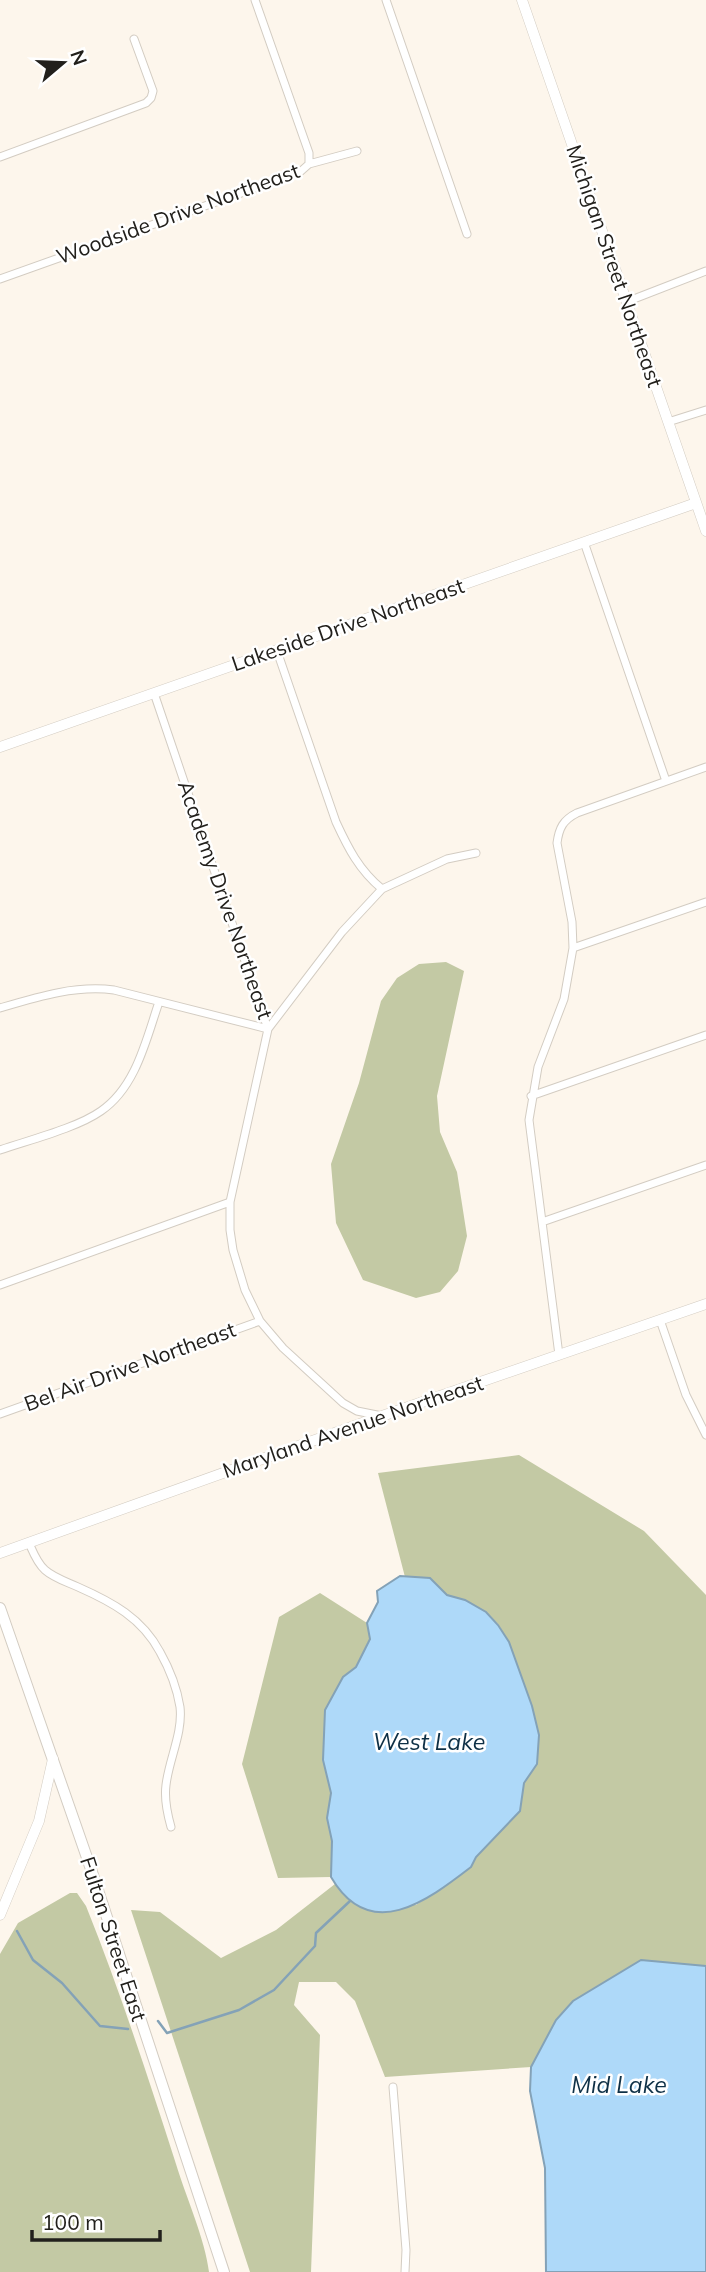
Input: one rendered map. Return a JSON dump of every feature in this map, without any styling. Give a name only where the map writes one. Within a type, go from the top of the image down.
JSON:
[{"type":"main road","name":"Fulton Street East","points":[[0,1608],[54,1759],[224,2272]]},
{"type":"street","points":[[255,0],[309,153],[309,164]]},
{"type":"street","points":[[386,0],[467,234]]},
{"type":"street","name":"Michigan Street Northeast","points":[[522,0],[706,531]]},
{"type":"street","points":[[0,157],[146,103],[153,91],[134,39]]},
{"type":"street","name":"Woodside Drive Northeast","points":[[0,279],[300,172],[309,164],[357,151]]},
{"type":"street","points":[[626,302],[706,271]]},
{"type":"street","points":[[668,422],[706,410]]},
{"type":"street","name":"Lakeside Drive Northeast","points":[[0,747],[696,503]]},
{"type":"street","points":[[584,542],[666,781]]},
{"type":"street","points":[[277,650],[347,848],[361,869],[382,889]]},
{"type":"street","name":"Academy Drive Northeast","points":[[154,693],[268,1029],[230,1202],[229,1230],[245,1290],[260,1321],[283,1348],[343,1403],[357,1411],[382,1416]]},
{"type":"street","points":[[559,1355],[528,1120],[538,1067],[564,999],[573,948],[572,922],[557,844],[559,832],[567,818],[577,813],[706,767]]},
{"type":"street","points":[[0,1007],[51,994],[96,988],[114,990],[268,1029],[342,932],[382,889],[447,859],[475,853]]},
{"type":"street","points":[[573,948],[706,902]]},
{"type":"street","points":[[0,1150],[103,1110],[129,1081],[159,1002]]},
{"type":"street","points":[[531,1096],[706,1035]]},
{"type":"street","points":[[542,1222],[706,1165]]},
{"type":"street","points":[[0,1284],[230,1202]]},
{"type":"street","name":"Maryland Avenue Northeast","points":[[0,1553],[382,1416],[706,1304]]},
{"type":"street","points":[[660,1320],[686,1395],[706,1435]]},
{"type":"street","name":"Bel Air Drive Northeast","points":[[0,1414],[260,1321]]},
{"type":"street","points":[[29,1542],[47,1572],[123,1610],[141,1623],[159,1651],[174,1684],[180,1709],[166,1785],[166,1807],[171,1827]]},
{"type":"street","points":[[0,1915],[36,1830],[54,1759]]},
{"type":"street","points":[[393,2087],[406,2250],[405,2272]]},
{"type":"green space","points":[[446,962],[464,971],[437,1096],[440,1132],[457,1172],[467,1236],[458,1271],[440,1292],[416,1298],[363,1280],[336,1223],[331,1164],[359,1083],[381,1001],[397,978],[419,964]]},
{"type":"green space","points":[[519,1455],[644,1531],[706,1595],[706,1966],[641,1960],[573,2001],[556,2020],[531,2067],[385,2077],[355,2001],[336,1982],[299,1982],[294,2005],[320,2035],[311,2272],[250,2272],[131,1910],[160,1912],[221,1958],[276,1930],[335,1884],[350,1901],[416,1905],[471,1867],[476,1857],[520,1811],[524,1783],[537,1764],[539,1735],[532,1706],[509,1642],[498,1624],[486,1612],[465,1600],[447,1595],[430,1578],[405,1577],[378,1473]]},
{"type":"green space","points":[[320,1593],[367,1623],[370,1638],[356,1667],[343,1677],[323,1760],[331,1793],[327,1818],[332,1841],[331,1877],[278,1878],[242,1764],[279,1617]]},
{"type":"green space","points":[[70,1893],[77,1893],[86,1906],[110,1970],[199,2232],[209,2272],[0,2272],[0,1954],[18,1923]]},
{"type":"water","name":"West Lake","points":[[400,1576],[430,1578],[447,1595],[465,1600],[486,1612],[498,1625],[509,1642],[532,1706],[539,1735],[537,1764],[524,1783],[520,1811],[476,1857],[471,1867],[418,1903],[399,1910],[381,1912],[363,1908],[346,1897],[331,1877],[332,1841],[327,1818],[331,1793],[323,1760],[325,1710],[343,1677],[356,1667],[370,1639],[367,1623],[378,1602],[377,1591]]},
{"type":"water","name":"Mid Lake","points":[[641,1960],[706,1966],[706,2272],[546,2272],[545,2168],[530,2091],[531,2067],[556,2020],[573,2001]]},
{"type":"waterway","points":[[158,2021],[167,2033],[239,2010],[274,1990],[315,1946],[316,1933],[350,1901]]},
{"type":"waterway","points":[[17,1931],[33,1960],[62,1983],[100,2026],[128,2029]]}]
